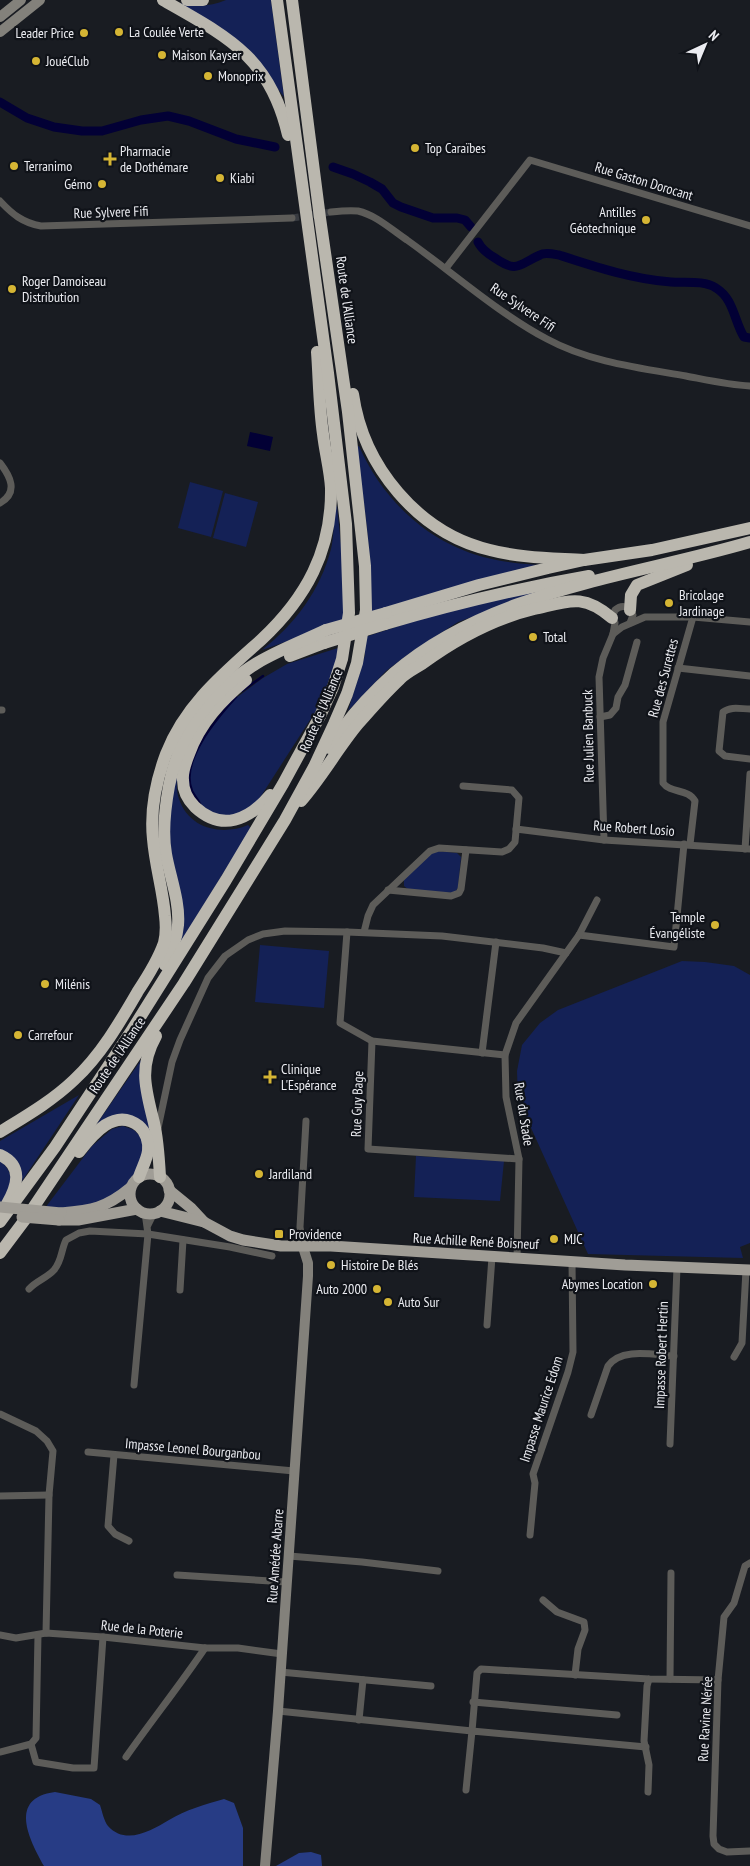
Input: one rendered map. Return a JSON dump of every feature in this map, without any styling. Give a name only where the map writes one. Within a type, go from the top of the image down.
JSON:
[{"type":"highway","points":[[163,0],[231,40],[265,77],[283,114],[303,192]]},
{"type":"highway","points":[[187,0],[202,0]]},
{"type":"highway","name":"Route de l'Alliance","points":[[0,1222],[55,1147],[226,880],[283,784],[320,716],[333,687],[342,659],[349,613],[346,524],[319,305],[277,0]]},
{"type":"highway","name":"Route de l'Alliance","points":[[0,1253],[27,1217],[184,984],[285,820],[314,767],[347,694],[356,663],[366,610],[365,566],[348,412],[320,218],[292,0]]},
{"type":"highway","points":[[0,1132],[54,1097],[90,1063],[120,1022],[160,953],[165,940],[165,916],[152,838],[155,792],[166,754],[176,733],[202,695],[282,621],[315,571],[326,539],[331,487],[322,432],[317,354],[319,305]]},
{"type":"highway","points":[[333,306],[344,333],[354,401],[359,420],[374,457],[384,474],[408,504],[448,535],[476,546],[509,554],[584,560]]},
{"type":"highway","points":[[222,675],[274,648],[325,636],[386,618],[479,586],[584,560],[652,550],[750,528]]},
{"type":"highway","points":[[386,618],[514,590],[638,567],[750,542]]},
{"type":"highway","points":[[314,767],[350,719],[371,695],[410,661],[452,632],[517,604],[600,580],[750,542]]},
{"type":"highway","points":[[631,611],[631,595],[633,589],[638,584],[712,553]]},
{"type":"highway","points":[[285,820],[315,785],[357,725],[401,679],[440,650],[478,629],[518,614],[572,600],[591,603],[604,610],[613,621]]},
{"type":"highway","points":[[283,784],[251,814],[230,821],[219,821],[201,812],[187,796],[183,780],[184,766],[194,741],[204,723],[217,706],[257,673],[325,636]]},
{"type":"highway","points":[[146,1007],[171,952],[178,925],[176,903],[165,852],[165,812],[172,771],[181,745],[200,713],[227,685],[257,663],[325,636]]},
{"type":"highway","points":[[160,1177],[156,1139],[145,1087],[144,1068],[150,1046],[184,984]]},
{"type":"highway","points":[[0,1262],[72,1160],[95,1133],[105,1125],[120,1119],[128,1120],[141,1128],[145,1134],[148,1150],[139,1176]]},
{"type":"highway","points":[[0,1155],[11,1164],[16,1177],[16,1186],[0,1215]]},
{"type":"main road","points":[[0,1207],[60,1216],[78,1220],[149,1211],[168,1202],[169,1190],[164,1180],[150,1174],[139,1176],[130,1188],[113,1202],[104,1205],[60,1216],[0,1215]]},
{"type":"main road","points":[[130,1188],[132,1203],[149,1211]]},
{"type":"main road","name":"Rue Achille René Boisneuf","points":[[169,1190],[191,1208],[204,1222]]},
{"type":"main road","name":"Rue Achille René Boisneuf","points":[[149,1211],[204,1222],[230,1236],[243,1240],[281,1246],[331,1246],[492,1257],[748,1270]]},
{"type":"street","points":[[0,17],[21,0]]},
{"type":"street","points":[[0,32],[40,0]]},
{"type":"street","name":"Rue Gaston Dorocant","points":[[446,268],[530,160],[750,226]]},
{"type":"street","name":"Rue Sylvere Fifi","points":[[0,201],[21,220],[41,226],[292,218]]},
{"type":"street","name":"Rue Sylvere Fifi","points":[[331,212],[358,212],[369,216],[446,268],[527,328],[548,340],[574,351],[606,361],[750,386]]},
{"type":"street","points":[[0,463],[10,477],[12,487],[8,496],[0,502]]},
{"type":"street","points":[[645,617],[622,627],[613,621],[613,612],[617,608],[625,606],[645,617],[693,617],[750,622]]},
{"type":"street","points":[[630,624],[633,618],[631,611]]},
{"type":"street","name":"Rue des Surettes","points":[[687,844],[695,801],[689,795],[668,789],[662,783],[663,722],[693,617]]},
{"type":"street","name":"Rue Julien Banbuck","points":[[604,840],[600,717],[601,668],[613,634],[613,621]]},
{"type":"street","name":"Rue Julien Banbuck","points":[[613,634],[622,627]]},
{"type":"street","points":[[600,717],[610,715],[616,708],[618,697],[625,685],[637,642]]},
{"type":"street","points":[[678,668],[750,676]]},
{"type":"street","points":[[750,710],[733,708],[723,712],[719,751],[725,756],[750,758]]},
{"type":"street","points":[[747,849],[750,774]]},
{"type":"street","points":[[364,932],[373,905],[430,851],[439,848],[506,851],[515,842],[520,798],[517,793],[512,790],[463,786]]},
{"type":"street","name":"Rue Robert Losio","points":[[516,829],[604,840],[747,849]]},
{"type":"street","points":[[579,935],[674,947],[687,844]]},
{"type":"street","points":[[388,890],[456,895],[461,889],[466,850]]},
{"type":"street","name":"Rue du Stade","points":[[517,1258],[519,1159],[506,1097],[505,1055],[516,1023],[579,935],[597,900]]},
{"type":"street","points":[[156,1139],[172,1062],[208,978],[224,956],[248,940],[263,934],[285,931],[364,932],[442,936],[544,948],[566,953]]},
{"type":"street","points":[[347,932],[340,1023],[372,1041],[505,1055]]},
{"type":"street","points":[[482,1053],[496,942]]},
{"type":"street","name":"Rue Guy Bage","points":[[372,1041],[368,1149],[519,1159]]},
{"type":"street","points":[[303,1247],[300,1227],[306,1121]]},
{"type":"street","points":[[134,1385],[149,1211]]},
{"type":"street","points":[[29,1289],[55,1270],[61,1260],[64,1243],[73,1236],[90,1231],[148,1234],[230,1247],[272,1256]]},
{"type":"street","points":[[180,1290],[183,1240]]},
{"type":"street","name":"Rue Amédée Abarre","points":[[265,1866],[278,1711],[308,1276],[308,1263],[303,1247]]},
{"type":"street","points":[[487,1325],[492,1257]]},
{"type":"street","name":"Impasse Maurice Edom","points":[[530,1534],[533,1474],[573,1352],[572,1261]]},
{"type":"street","name":"Impasse Robert Hertin","points":[[670,1444],[677,1267]]},
{"type":"street","points":[[734,1357],[742,1343],[748,1270]]},
{"type":"street","points":[[591,1414],[611,1361],[630,1354],[674,1356]]},
{"type":"street","points":[[0,1414],[36,1431],[47,1441],[53,1451],[36,1738],[31,1744],[0,1752]]},
{"type":"street","name":"Impasse Leonel Bourganbou","points":[[88,1452],[294,1471]]},
{"type":"street","points":[[114,1455],[108,1526],[115,1534],[129,1541]]},
{"type":"street","points":[[0,1496],[49,1496]]},
{"type":"street","points":[[288,1556],[438,1571]]},
{"type":"street","name":"Rue Ravine Nérée","points":[[750,1563],[745,1566],[734,1603],[724,1617],[718,1680],[713,1819],[714,1844],[719,1849],[728,1852],[750,1851]]},
{"type":"street","points":[[670,1679],[671,1573]]},
{"type":"street","points":[[176,1575],[287,1582]]},
{"type":"street","points":[[543,1600],[557,1612],[584,1622],[585,1630],[578,1649],[575,1675]]},
{"type":"street","name":"Rue de la Poterie","points":[[0,1635],[16,1638],[42,1634],[103,1637],[206,1648],[238,1648],[282,1654]]},
{"type":"street","points":[[31,1744],[36,1762],[94,1768],[103,1637]]},
{"type":"street","points":[[126,1757],[155,1716],[182,1684],[206,1648]]},
{"type":"street","points":[[466,1790],[473,1702],[477,1673],[481,1669],[649,1679],[718,1680]]},
{"type":"street","points":[[280,1672],[431,1686]]},
{"type":"street","points":[[648,1792],[650,1765],[644,1737],[649,1679]]},
{"type":"street","points":[[359,1720],[363,1680]]},
{"type":"street","points":[[473,1702],[617,1715]]},
{"type":"street","points":[[278,1711],[646,1747]]},
{"type":"shaded area","points":[[226,0],[271,0],[284,97],[261,67],[180,3],[203,6]]},
{"type":"shaded area","points":[[250,432],[273,437],[270,451],[247,446]]},
{"type":"shaded area","points":[[359,446],[376,478],[387,493],[412,519],[442,540],[478,556],[544,565],[371,613],[367,530],[355,447]]},
{"type":"shaded area","points":[[190,482],[223,491],[211,537],[178,528]]},
{"type":"shaded area","points":[[225,493],[258,502],[246,547],[213,538]]},
{"type":"shaded area","points":[[337,506],[345,584],[343,622],[262,650],[295,618],[313,593],[331,549],[334,507]]},
{"type":"shaded area","points":[[575,586],[505,605],[458,622],[386,671],[348,711],[365,655],[365,637],[430,616],[504,597]]},
{"type":"shaded area","points":[[338,648],[336,663],[317,709],[254,807],[231,819],[207,813],[188,789],[188,774],[194,753],[229,703],[263,678],[287,664]]},
{"type":"shaded area","points":[[177,771],[178,796],[190,817],[198,823],[217,830],[228,830],[248,825],[251,828],[179,945],[169,842],[169,814]]},
{"type":"shaded area","points":[[437,851],[457,853],[461,857],[458,888],[454,893],[409,890],[404,886],[404,880],[427,855]]},
{"type":"shaded area","points":[[260,945],[329,951],[324,1008],[255,1002]]},
{"type":"shaded area","points":[[682,961],[734,966],[750,975],[750,1243],[740,1247],[743,1258],[588,1254],[518,1099],[517,1071],[522,1045],[540,1023],[558,1010]]},
{"type":"shaded area","points":[[141,1060],[152,1142],[140,1121],[94,1128]]},
{"type":"shaded area","points":[[79,1095],[20,1184],[0,1150],[0,1141]]},
{"type":"shaded area","points":[[123,1126],[134,1130],[142,1138],[145,1147],[137,1172],[124,1189],[112,1200],[71,1209],[45,1208],[92,1146],[112,1129]]},
{"type":"shaded area","points":[[416,1156],[504,1161],[500,1201],[414,1197]]},
{"type":"shaded area","points":[[0,1161],[9,1171],[11,1182],[8,1193],[0,1203]]},
{"type":"shaded area","points":[[55,1792],[91,1799],[100,1805],[108,1826],[115,1832],[131,1836],[147,1832],[189,1810],[224,1799],[234,1803],[243,1828],[243,1866],[44,1866],[28,1832],[27,1811],[31,1802],[40,1796]]},
{"type":"shaded area","points":[[311,1852],[321,1855],[322,1866],[276,1866],[299,1853]]},
{"type":"waterway","points":[[0,102],[27,118],[54,127],[82,131],[102,131],[141,120],[168,116],[189,121],[236,139],[275,147]]},
{"type":"waterway","points":[[333,167],[353,174],[382,189],[393,203],[401,207],[433,218],[465,220],[471,227]]},
{"type":"waterway","points":[[478,242],[488,253],[509,266],[518,266],[542,254],[549,253],[642,278],[711,285],[727,298],[744,337],[750,338]]},
{"type":"waterway","points":[[242,691],[263,676]]},
{"type":"waterway","points":[[200,804],[192,791],[189,779],[195,753],[202,740],[236,697]]},
{"type":"tunnel","points":[[292,218],[331,212]]},
{"type":"place","name":"La Coulée Verte","points":[[119,32]]},
{"type":"place","name":"Leader Price","points":[[84,33]]},
{"type":"place","name":"Maison Kayser","points":[[162,55]]},
{"type":"place","name":"JouéClub","points":[[36,61]]},
{"type":"place","name":"Monoprix","points":[[208,76]]},
{"type":"place","name":"Top Caraïbes","points":[[415,148]]},
{"type":"place","name":"Pharmacie de Dothémare","points":[[110,159]]},
{"type":"place","name":"Terranimo","points":[[14,166]]},
{"type":"place","name":"Kiabi","points":[[220,178]]},
{"type":"place","name":"Gémo","points":[[102,184]]},
{"type":"place","name":"Antilles Géotechnique","points":[[646,220]]},
{"type":"place","name":"Roger Damoiseau Distribution","points":[[12,289]]},
{"type":"place","name":"Bricolage Jardinage","points":[[669,603]]},
{"type":"place","name":"Total","points":[[533,637]]},
{"type":"place","name":"Temple Évangéliste","points":[[715,925]]},
{"type":"place","name":"Milénis","points":[[45,984]]},
{"type":"place","name":"Carrefour","points":[[18,1035]]},
{"type":"place","name":"Clinique L'Espérance","points":[[270,1077]]},
{"type":"place","name":"Jardiland","points":[[259,1174]]},
{"type":"place","name":"Providence","points":[[279,1234]]},
{"type":"place","name":"MJC","points":[[554,1239]]},
{"type":"place","name":"Histoire De Blés","points":[[331,1265]]},
{"type":"place","name":"Abymes Location","points":[[653,1284]]},
{"type":"place","name":"Auto 2000","points":[[377,1289]]},
{"type":"place","name":"Auto Sur","points":[[388,1302]]}]
